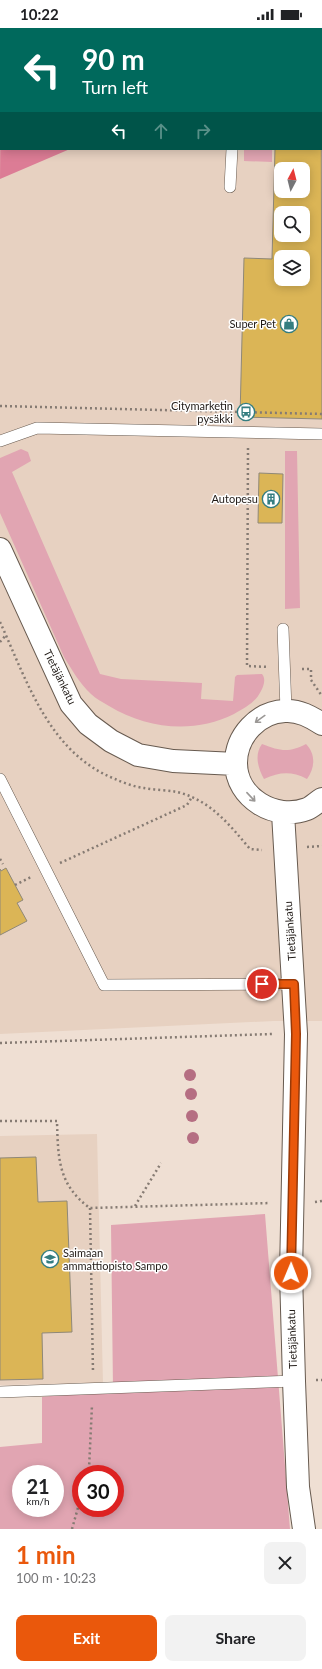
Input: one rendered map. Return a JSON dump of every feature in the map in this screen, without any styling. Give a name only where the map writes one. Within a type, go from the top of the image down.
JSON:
[{"type":"street","name":"Tietäjänkatu","points":[[0,549],[71,704],[88,724],[111,741],[138,755],[173,761],[236,764]]},
{"type":"street","points":[[322,724],[306,714],[286,710],[266,715],[250,727],[239,744],[236,764],[241,783],[252,798],[268,809],[283,813],[307,809],[322,799]]},
{"type":"street","name":"Tietäjänkatu","points":[[283,813],[296,1034],[291,1202],[291,1273],[298,1487],[304,1529]]},
{"type":"lane","points":[[230,187],[232,150]]},
{"type":"lane","points":[[0,441],[37,428],[322,434]]},
{"type":"lane","points":[[283,629],[286,710]]},
{"type":"lane","points":[[0,779],[104,985],[294,984]]},
{"type":"lane","points":[[0,1392],[294,1381]]},
{"type":"path","points":[[0,406],[322,414]]},
{"type":"path","points":[[248,432],[247,666],[311,669],[311,680],[322,696]]},
{"type":"path","points":[[0,642],[6,635]]},
{"type":"path","points":[[15,885],[73,856],[187,805],[192,797]]},
{"type":"path","points":[[307,847],[322,846]]},
{"type":"path","points":[[0,859],[3,864]]},
{"type":"path","points":[[0,1043],[247,1035]]},
{"type":"path","points":[[0,1121],[57,1121],[58,1147],[64,1178],[78,1199],[90,1208],[322,1201]]},
{"type":"path","points":[[135,1207],[161,1163]]},
{"type":"path","points":[[88,1465],[93,1388],[90,1208]]},
{"type":"path","points":[[72,1529],[75,1517]]},
{"type":"shaded area","points":[[0,150],[322,150],[322,1021],[274,1021],[0,1034]]},
{"type":"shaded area","points":[[0,150],[68,150],[0,179]]},
{"type":"shaded area","points":[[244,150],[272,150],[272,162],[244,161]]},
{"type":"shaded area","points":[[21,449],[28,452],[31,461],[12,472],[100,674],[121,679],[202,683],[201,699],[233,701],[235,677],[237,675],[262,674],[264,680],[263,687],[253,702],[234,714],[219,720],[187,726],[171,726],[139,720],[124,714],[97,699],[83,686],[64,657],[0,513],[0,458]]},
{"type":"shaded area","points":[[285,451],[297,451],[300,608],[285,609]]},
{"type":"shaded area","points":[[262,744],[274,748],[289,750],[306,744],[312,752],[313,757],[313,766],[310,775],[307,779],[301,776],[286,773],[264,779],[258,762],[258,753]]},
{"type":"shaded area","name":"Saimaan ammattiopisto Sampo","points":[[97,1134],[103,1383],[0,1385],[0,1136]]},
{"type":"shaded area","points":[[265,1214],[290,1529],[0,1529],[0,1447],[42,1443],[42,1397],[113,1389],[111,1225]]},
{"type":"building","points":[[275,150],[321,150],[322,419],[240,417],[244,258],[272,259],[274,186],[274,198],[310,198],[310,162],[275,162]]},
{"type":"building","name":"Autopesu","points":[[259,473],[283,474],[282,523],[258,523]]},
{"type":"building","points":[[6,868],[23,900],[17,903],[27,921],[0,935],[0,869],[1,871]]},
{"type":"building","points":[[36,1157],[38,1202],[67,1201],[72,1332],[42,1333],[43,1379],[0,1380],[0,1158]]},
{"type":"place","name":"Super Pet","points":[[289,324]]},
{"type":"place","name":"Citymarketin pysäkki","points":[[246,412]]},
{"type":"place","name":"Autopesu","points":[[271,499]]},
{"type":"place","name":"Saimaan ammattiopisto Sampo","points":[[50,1259]]},
{"type":"route","points":[[262,984],[294,984],[296,1034],[291,1202],[291,1273]]}]
